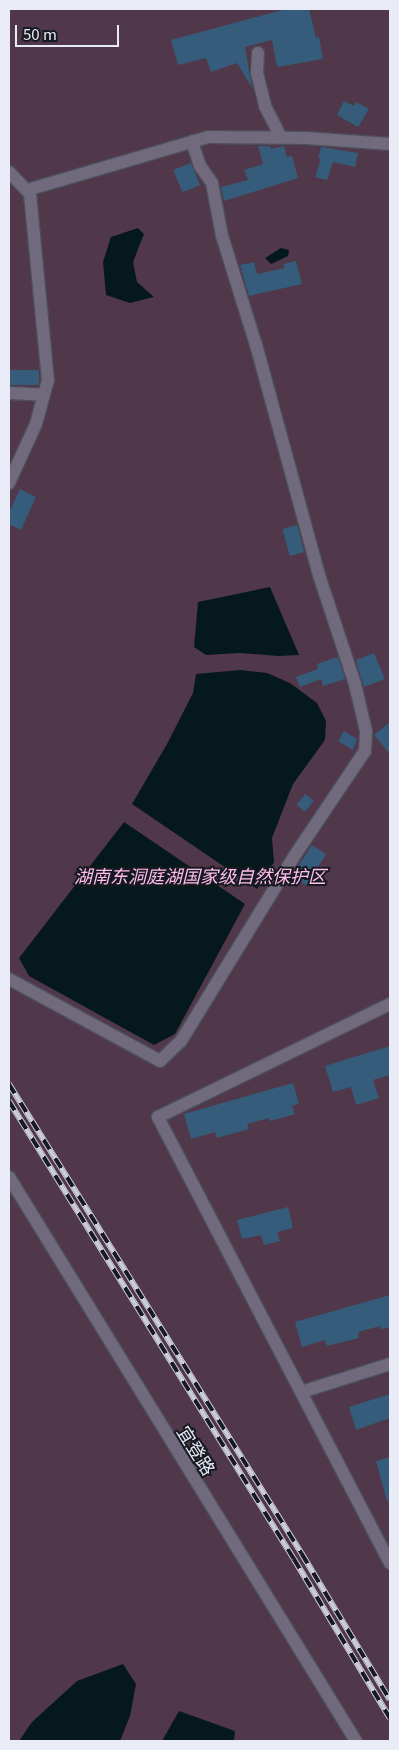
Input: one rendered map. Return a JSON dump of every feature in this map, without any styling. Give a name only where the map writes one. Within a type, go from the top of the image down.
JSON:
[{"type":"street","points":[[258,54],[257,73],[265,106],[281,137]]},
{"type":"street","points":[[27,190],[208,137],[281,137],[390,144]]},
{"type":"street","points":[[9,978],[160,1060],[181,1041],[293,858],[365,751],[366,731],[355,684],[319,575],[256,346],[222,236],[212,183],[200,166],[192,141]]},
{"type":"street","points":[[9,172],[30,194],[48,380],[36,424],[9,483]]},
{"type":"street","points":[[9,394],[44,395]]},
{"type":"street","points":[[390,1004],[158,1117],[390,1563]]},
{"type":"street","name":"宜登路","points":[[9,1177],[356,1741]]},
{"type":"street","points":[[301,1392],[390,1364]]},
{"type":"green space","name":"湖南东洞庭湖国家级自然保护区","points":[[9,9],[390,9],[390,1741],[9,1741]]},
{"type":"shaded area","points":[[138,228],[144,234],[133,262],[137,282],[154,297],[130,303],[106,295],[103,262],[111,237]]},
{"type":"shaded area","points":[[281,248],[289,250],[288,256],[271,264],[265,258]]},
{"type":"shaded area","points":[[270,587],[299,655],[278,656],[240,653],[206,655],[194,647],[198,602]]},
{"type":"shaded area","points":[[240,670],[267,673],[290,683],[317,703],[326,721],[325,740],[293,784],[272,838],[274,862],[257,889],[132,804],[167,744],[193,693],[196,674]]},
{"type":"shaded area","points":[[124,822],[245,904],[175,1034],[154,1045],[29,976],[19,958]]},
{"type":"shaded area","points":[[123,1664],[136,1684],[130,1716],[120,1741],[19,1741],[32,1722],[77,1681]]},
{"type":"shaded area","points":[[179,1711],[235,1731],[234,1741],[162,1741]]},
{"type":"building","points":[[286,9],[309,9],[316,38],[319,37],[323,59],[277,67],[272,40],[245,47],[252,88],[237,63],[211,72],[206,58],[178,65],[171,40]]},
{"type":"building","points":[[344,101],[354,106],[356,102],[369,109],[358,127],[337,115]]},
{"type":"building","points":[[258,146],[270,146],[271,149],[284,146],[287,157],[292,156],[298,178],[224,201],[221,187],[248,180],[244,170],[263,164]]},
{"type":"building","points":[[321,147],[358,153],[355,167],[333,162],[327,180],[315,177],[321,159],[318,159]]},
{"type":"building","points":[[191,163],[200,185],[182,192],[173,170]]},
{"type":"building","points":[[296,261],[302,284],[249,296],[240,265],[254,262],[257,274],[285,268],[283,264]]},
{"type":"building","points":[[9,370],[39,370],[39,385],[9,385]]},
{"type":"building","points":[[20,489],[36,497],[21,530],[9,524],[9,513]]},
{"type":"building","points":[[297,525],[304,552],[290,556],[283,529]]},
{"type":"building","points":[[374,653],[385,679],[364,687],[356,660]]},
{"type":"building","points":[[338,657],[345,679],[323,686],[321,679],[300,687],[296,677],[318,669],[317,664]]},
{"type":"building","points":[[390,722],[390,754],[374,735]]},
{"type":"building","points":[[344,731],[357,739],[353,750],[338,741]]},
{"type":"building","points":[[305,794],[314,801],[305,812],[296,805]]},
{"type":"building","points":[[312,845],[326,854],[306,885],[292,876]]},
{"type":"building","points":[[390,1046],[390,1075],[373,1080],[379,1098],[356,1105],[351,1087],[333,1092],[325,1066]]},
{"type":"building","points":[[293,1083],[299,1104],[292,1106],[295,1114],[270,1121],[269,1118],[247,1124],[249,1129],[217,1138],[215,1132],[191,1139],[184,1114]]},
{"type":"building","points":[[288,1207],[293,1228],[277,1232],[280,1241],[264,1245],[261,1235],[242,1239],[237,1220]]},
{"type":"building","points":[[390,1295],[390,1327],[381,1329],[380,1326],[358,1332],[359,1338],[327,1346],[325,1340],[302,1347],[295,1322]]},
{"type":"building","points":[[390,1394],[390,1418],[356,1430],[349,1407]]},
{"type":"building","points":[[390,1457],[390,1500],[387,1501],[376,1461]]},
{"type":"railway","points":[[9,1084],[302,1554],[390,1700]]},
{"type":"railway","points":[[9,1101],[294,1559],[390,1718]]}]
